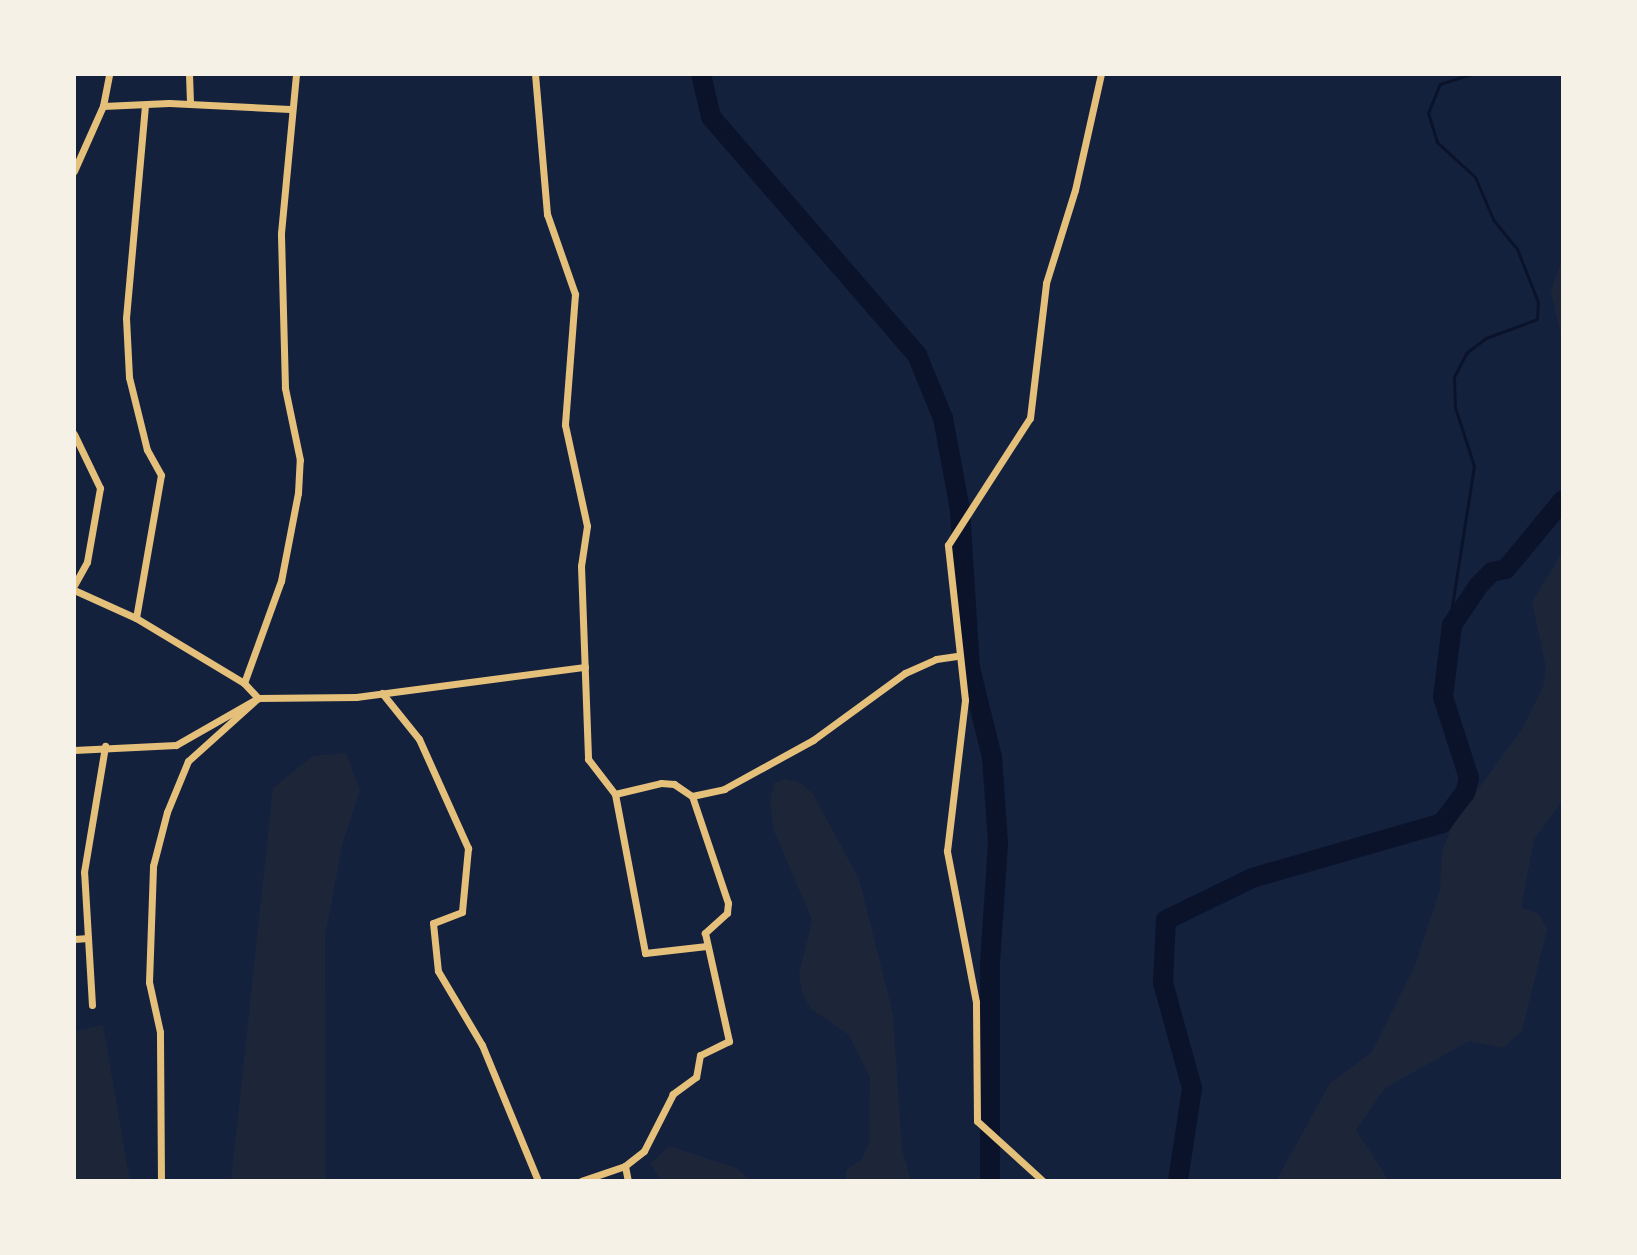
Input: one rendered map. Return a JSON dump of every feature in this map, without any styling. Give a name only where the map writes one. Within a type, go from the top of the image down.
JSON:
[{"type":"street","points":[[74,171],[103,106],[109,74]]},
{"type":"street","points":[[189,74],[190,104]]},
{"type":"street","points":[[244,683],[281,581],[298,493],[300,460],[285,388],[281,233],[290,109],[296,74]]},
{"type":"street","points":[[535,74],[547,214],[575,294],[565,425],[587,526],[581,566],[588,759],[615,794],[645,953],[707,946]]},
{"type":"street","points":[[1043,1181],[977,1121],[975,993],[947,860],[964,712],[957,656],[950,536],[975,509],[1030,418],[1046,283],[1075,190],[1101,74]]},
{"type":"street","points":[[103,106],[190,104],[290,109]]},
{"type":"street","points":[[136,618],[161,475],[147,450],[129,377],[126,318],[145,107]]},
{"type":"street","points":[[74,434],[100,488],[87,562],[74,587],[136,618],[244,683],[258,698]]},
{"type":"street","points":[[692,796],[724,789],[813,740],[905,673],[936,659],[957,656]]},
{"type":"street","points":[[74,750],[105,746],[176,745],[258,698],[382,693],[585,667]]},
{"type":"street","points":[[382,693],[426,751],[468,848],[462,912],[433,923],[438,971],[482,1045],[538,1181]]},
{"type":"street","points":[[161,1181],[160,1032],[149,982],[153,866],[188,761],[258,698]]},
{"type":"street","points":[[92,1005],[85,851],[105,746]]},
{"type":"street","points":[[581,1181],[625,1166],[648,1145],[673,1094],[696,1077],[700,1055],[729,1041],[705,933],[727,913],[728,903],[692,796],[674,784],[661,783],[615,794]]},
{"type":"street","points":[[74,939],[88,938]]},
{"type":"street","points":[[625,1166],[628,1181]]},
{"type":"shaded area","points":[[1563,255],[1563,345],[1551,292]]},
{"type":"shaded area","points":[[1563,551],[1563,800],[1534,840],[1521,907],[1539,914],[1547,929],[1522,1031],[1503,1048],[1469,1041],[1385,1088],[1356,1130],[1389,1181],[1276,1181],[1330,1083],[1372,1052],[1415,965],[1440,890],[1442,852],[1452,825],[1522,729],[1543,687],[1546,668],[1532,602]]},
{"type":"shaded area","points":[[346,753],[360,790],[342,846],[325,937],[326,1181],[231,1181],[273,788],[313,756]]},
{"type":"shaded area","points":[[785,779],[801,783],[813,794],[859,879],[893,1014],[902,1149],[911,1181],[846,1181],[846,1170],[861,1160],[869,1144],[870,1077],[849,1035],[811,1009],[802,993],[799,974],[812,920],[774,831],[770,802],[774,783]]},
{"type":"shaded area","points":[[103,1025],[130,1181],[74,1181],[74,1031]]},
{"type":"shaded area","points":[[669,1146],[736,1168],[752,1181],[662,1181],[650,1164]]},
{"type":"waterway","points":[[701,74],[711,117],[917,355],[943,418],[960,510],[970,668],[992,757],[998,843],[990,964],[990,1181]]},
{"type":"waterway","points":[[1454,622],[1452,606],[1474,466],[1455,407],[1454,377],[1466,353],[1486,338],[1537,319],[1538,302],[1517,249],[1493,219],[1475,177],[1437,142],[1428,113],[1440,84],[1471,74]]},
{"type":"waterway","points":[[1178,1181],[1192,1088],[1163,983],[1166,920],[1252,878],[1442,823],[1465,793],[1469,778],[1443,697],[1452,625],[1479,585],[1492,572],[1506,569],[1563,500]]}]
